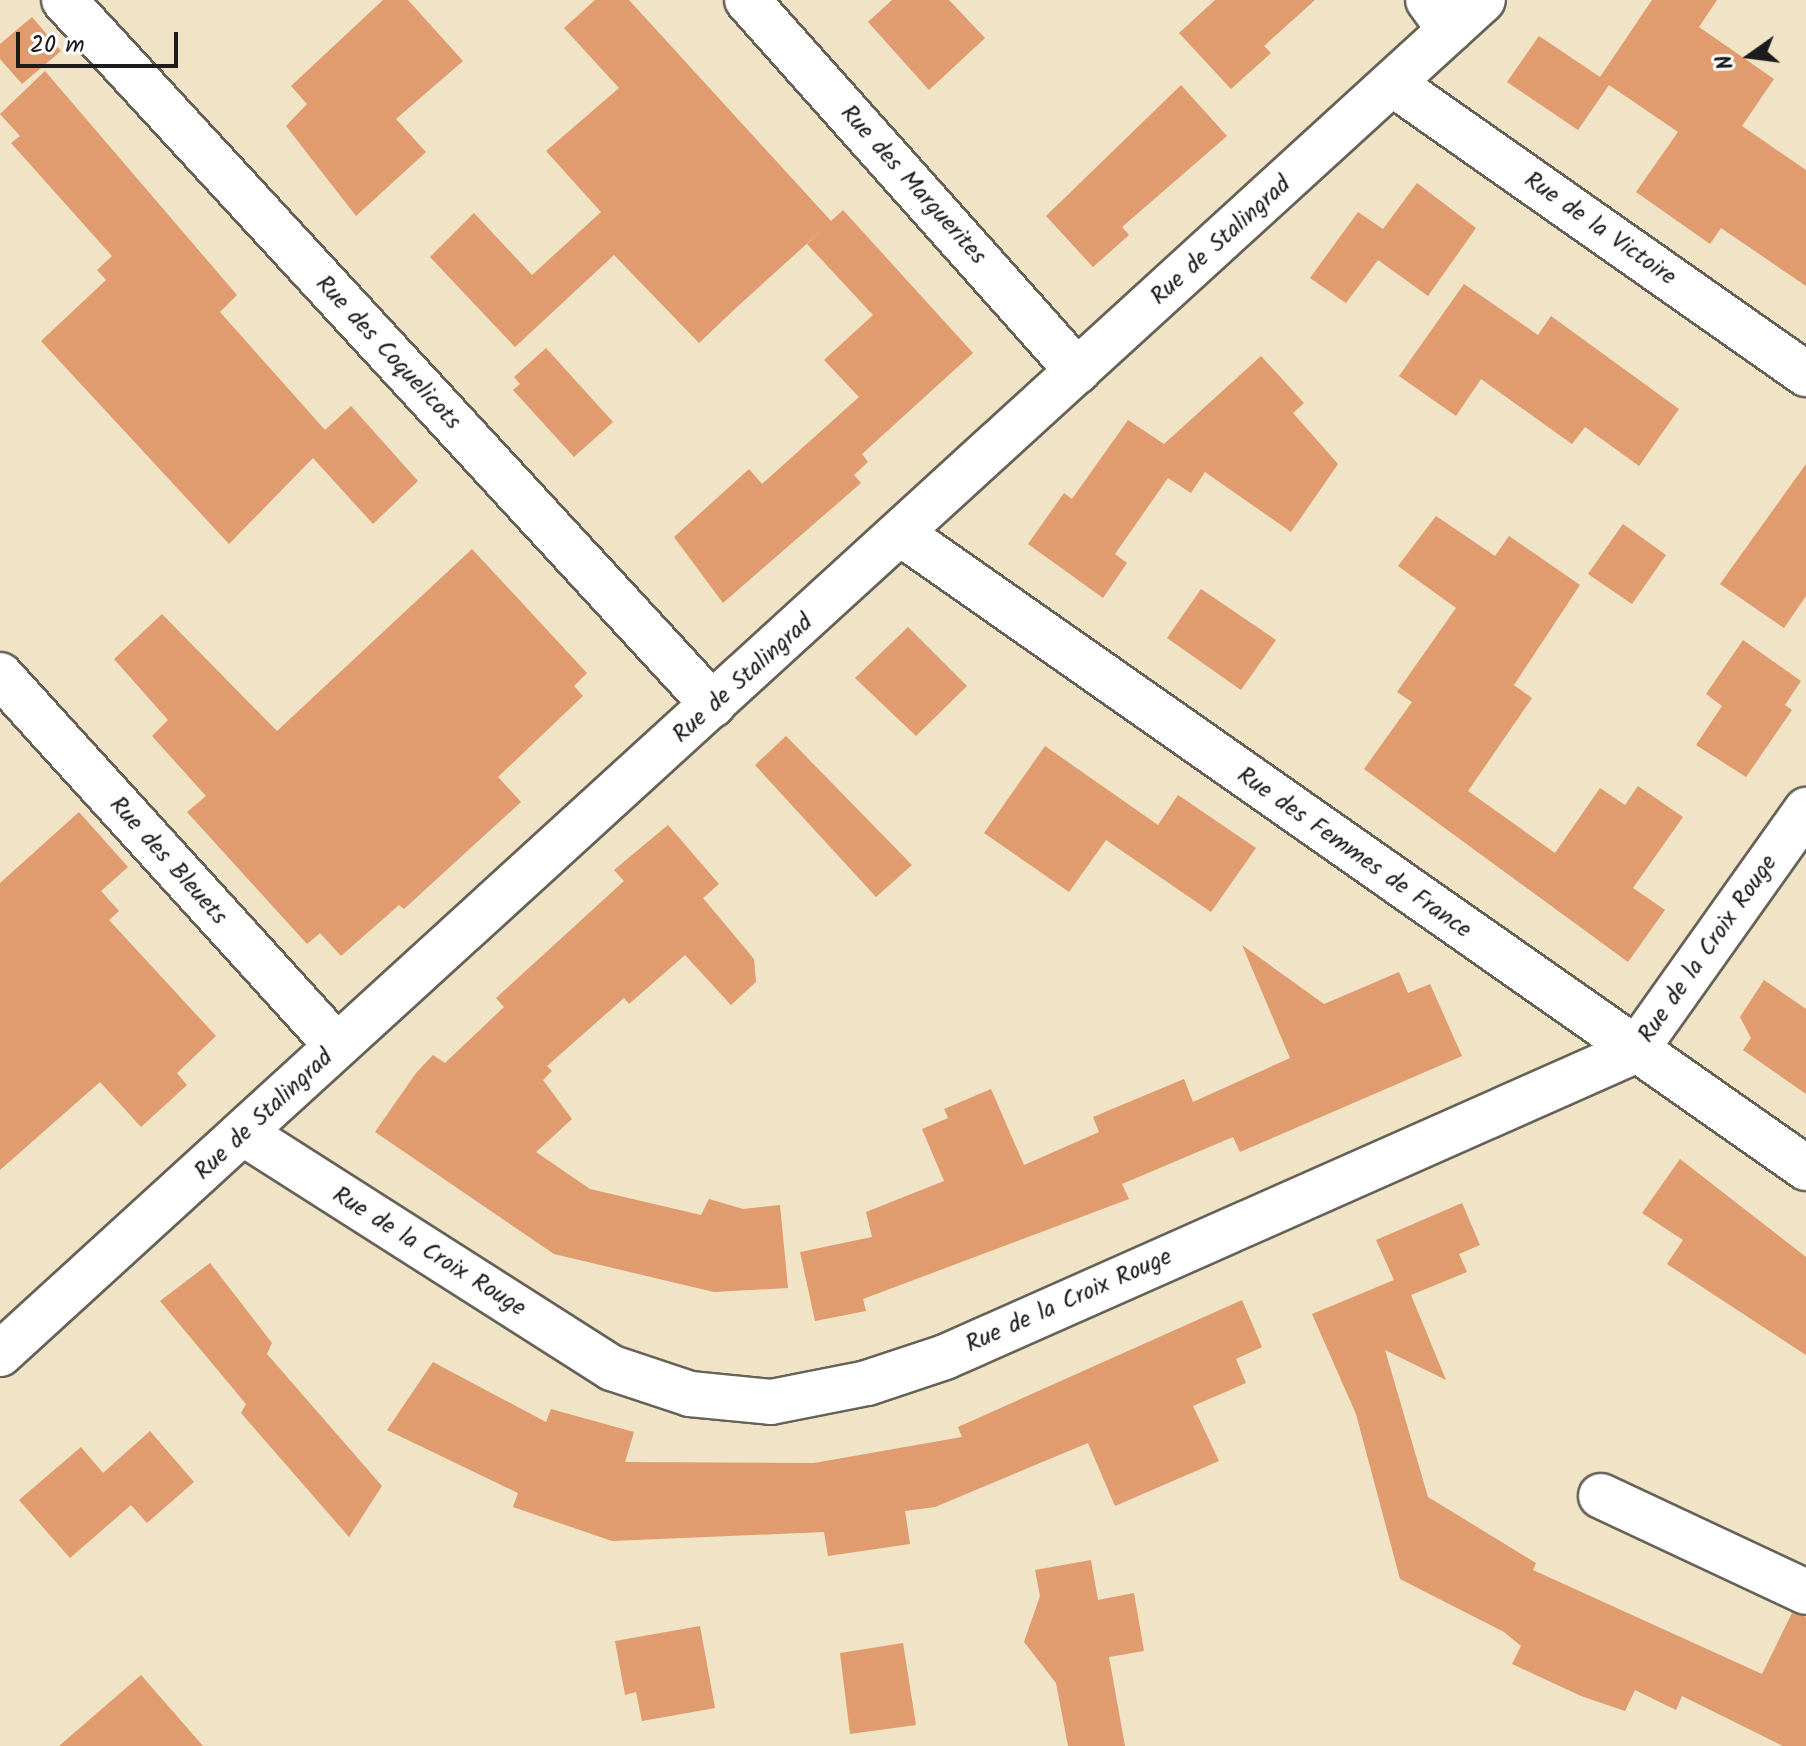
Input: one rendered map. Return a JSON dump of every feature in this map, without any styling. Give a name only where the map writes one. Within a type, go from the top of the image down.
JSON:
[{"type":"street","name":"Rue des Coquelicots","points":[[64,0],[713,705]]},
{"type":"street","name":"Rue des Marguerites","points":[[747,0],[1078,371]]},
{"type":"street","name":"Rue de Stalingrad","points":[[0,1354],[246,1135],[337,1046],[903,535],[1393,84],[1439,15],[1483,0]]},
{"type":"street","name":"Rue de la Victoire","points":[[1393,84],[1806,374]]},
{"type":"street","name":"Rue des Femmes de France","points":[[903,535],[1806,1168]]},
{"type":"street","name":"Rue des Bleuets","points":[[0,675],[337,1046]]},
{"type":"street","name":"Rue de la Croix Rouge","points":[[246,1135],[612,1368],[690,1394],[771,1402],[867,1383],[945,1357],[1635,1051],[1806,810]]},
{"type":"street","points":[[1601,1496],[1806,1592]]},
{"type":"building","points":[[383,0],[408,0],[463,61],[396,119],[426,152],[356,216],[286,126],[307,104],[291,86]]},
{"type":"building","points":[[595,0],[629,0],[831,221],[843,210],[973,353],[862,454],[868,462],[854,475],[861,483],[723,603],[674,537],[749,469],[762,484],[859,397],[824,360],[873,315],[807,244],[823,229],[699,343],[614,255],[515,347],[430,257],[474,213],[532,275],[601,212],[546,151],[619,88],[564,28]]},
{"type":"building","points":[[892,0],[949,0],[985,38],[929,90],[868,22]]},
{"type":"building","points":[[1215,0],[1315,0],[1264,46],[1271,53],[1231,89],[1179,33]]},
{"type":"building","points":[[1652,0],[1717,0],[1699,27],[1774,79],[1742,126],[1806,170],[1806,286],[1721,228],[1710,244],[1636,192],[1678,132],[1609,85],[1578,130],[1507,82],[1539,36],[1600,77]]},
{"type":"building","points":[[32,17],[61,51],[22,84],[0,59],[0,44]]},
{"type":"building","points":[[45,71],[237,295],[220,312],[325,430],[351,406],[418,481],[373,524],[313,458],[229,544],[41,341],[106,280],[97,270],[112,256],[11,143],[20,136],[0,114]]},
{"type":"building","points":[[1181,85],[1227,136],[1122,227],[1129,235],[1093,267],[1046,216]]},
{"type":"building","points":[[1417,183],[1476,228],[1428,296],[1378,260],[1346,303],[1310,278],[1358,212],[1383,229]]},
{"type":"building","points":[[1464,284],[1538,335],[1551,316],[1679,409],[1639,466],[1585,427],[1572,444],[1481,379],[1456,416],[1399,376]]},
{"type":"building","points":[[546,348],[613,422],[574,457],[513,390],[520,384],[514,377]]},
{"type":"building","points":[[1261,356],[1304,403],[1293,413],[1338,464],[1291,532],[1205,472],[1191,493],[1168,478],[1115,554],[1127,563],[1103,598],[1028,544],[1064,493],[1072,499],[1128,420],[1164,444]]},
{"type":"building","points":[[1806,464],[1806,596],[1784,628],[1720,584]]},
{"type":"building","points":[[1436,516],[1495,556],[1509,536],[1580,585],[1514,685],[1532,698],[1468,791],[1555,853],[1600,788],[1625,805],[1638,786],[1683,817],[1633,888],[1665,910],[1628,962],[1364,769],[1412,702],[1397,692],[1456,608],[1398,566]]},
{"type":"building","points":[[1623,524],[1666,555],[1632,604],[1588,574]]},
{"type":"building","points":[[472,549],[587,673],[574,686],[583,696],[498,777],[521,802],[404,909],[399,905],[341,956],[320,933],[307,944],[187,812],[206,796],[152,736],[168,720],[114,659],[162,614],[277,731]]},
{"type":"building","points":[[1201,589],[1276,640],[1241,690],[1167,638]]},
{"type":"building","points":[[908,627],[967,686],[916,736],[855,678]]},
{"type":"building","points":[[1743,640],[1801,681],[1785,705],[1792,710],[1746,777],[1696,745],[1722,706],[1706,694]]},
{"type":"building","points":[[786,736],[912,865],[876,897],[755,765]]},
{"type":"building","points":[[1045,746],[1158,825],[1178,795],[1256,848],[1211,912],[1106,840],[1069,892],[984,833]]},
{"type":"building","points":[[79,812],[128,867],[101,891],[119,911],[109,920],[216,1036],[177,1073],[187,1085],[141,1127],[100,1082],[0,1170],[0,883]]},
{"type":"building","points":[[668,825],[719,884],[703,898],[754,959],[756,982],[731,1005],[685,955],[629,1004],[624,998],[547,1066],[552,1071],[543,1080],[572,1119],[536,1152],[590,1189],[701,1215],[709,1199],[743,1209],[780,1205],[788,1288],[714,1292],[554,1254],[375,1132],[416,1073],[433,1055],[445,1063],[504,1007],[496,998],[624,881],[614,870]]},
{"type":"building","points":[[1242,945],[1324,1004],[1399,972],[1408,993],[1430,984],[1462,1056],[1240,1152],[1233,1137],[1122,1184],[1129,1199],[863,1299],[866,1311],[815,1321],[800,1252],[872,1237],[866,1212],[944,1181],[922,1129],[948,1118],[944,1109],[991,1089],[1024,1165],[1099,1132],[1093,1117],[1184,1079],[1193,1102],[1290,1058]]},
{"type":"building","points":[[1764,980],[1806,1009],[1806,1094],[1743,1050],[1751,1038],[1740,1017]]},
{"type":"building","points":[[1680,1159],[1806,1257],[1806,1355],[1667,1264],[1683,1240],[1642,1213]]},
{"type":"building","points":[[1462,1203],[1480,1245],[1459,1254],[1467,1272],[1411,1295],[1446,1380],[1385,1350],[1428,1497],[1536,1563],[1533,1570],[1762,1674],[1792,1613],[1806,1617],[1806,1746],[1783,1746],[1682,1696],[1676,1710],[1635,1690],[1625,1711],[1581,1696],[1512,1664],[1521,1646],[1504,1632],[1400,1579],[1356,1414],[1312,1314],[1394,1280],[1376,1240]]},
{"type":"building","points":[[210,1263],[272,1343],[267,1354],[382,1486],[349,1537],[241,1413],[246,1404],[160,1301]]},
{"type":"building","points":[[1242,1300],[1262,1347],[1236,1359],[1246,1383],[1193,1406],[1219,1461],[1115,1506],[1088,1443],[935,1507],[905,1511],[910,1544],[828,1556],[824,1532],[612,1541],[513,1507],[518,1493],[387,1430],[433,1362],[546,1422],[551,1409],[634,1432],[625,1462],[814,1463],[962,1437],[958,1427]]},
{"type":"building","points":[[150,1431],[194,1482],[147,1523],[131,1505],[70,1558],[19,1500],[81,1447],[103,1473]]},
{"type":"building","points":[[1091,1560],[1098,1600],[1134,1593],[1144,1651],[1109,1657],[1125,1746],[1068,1746],[1056,1683],[1024,1642],[1040,1596],[1035,1570]]},
{"type":"building","points":[[700,1626],[715,1708],[642,1721],[636,1692],[625,1695],[615,1641]]},
{"type":"building","points":[[903,1643],[916,1725],[850,1734],[840,1653]]},
{"type":"building","points":[[141,1675],[203,1746],[59,1746]]}]
